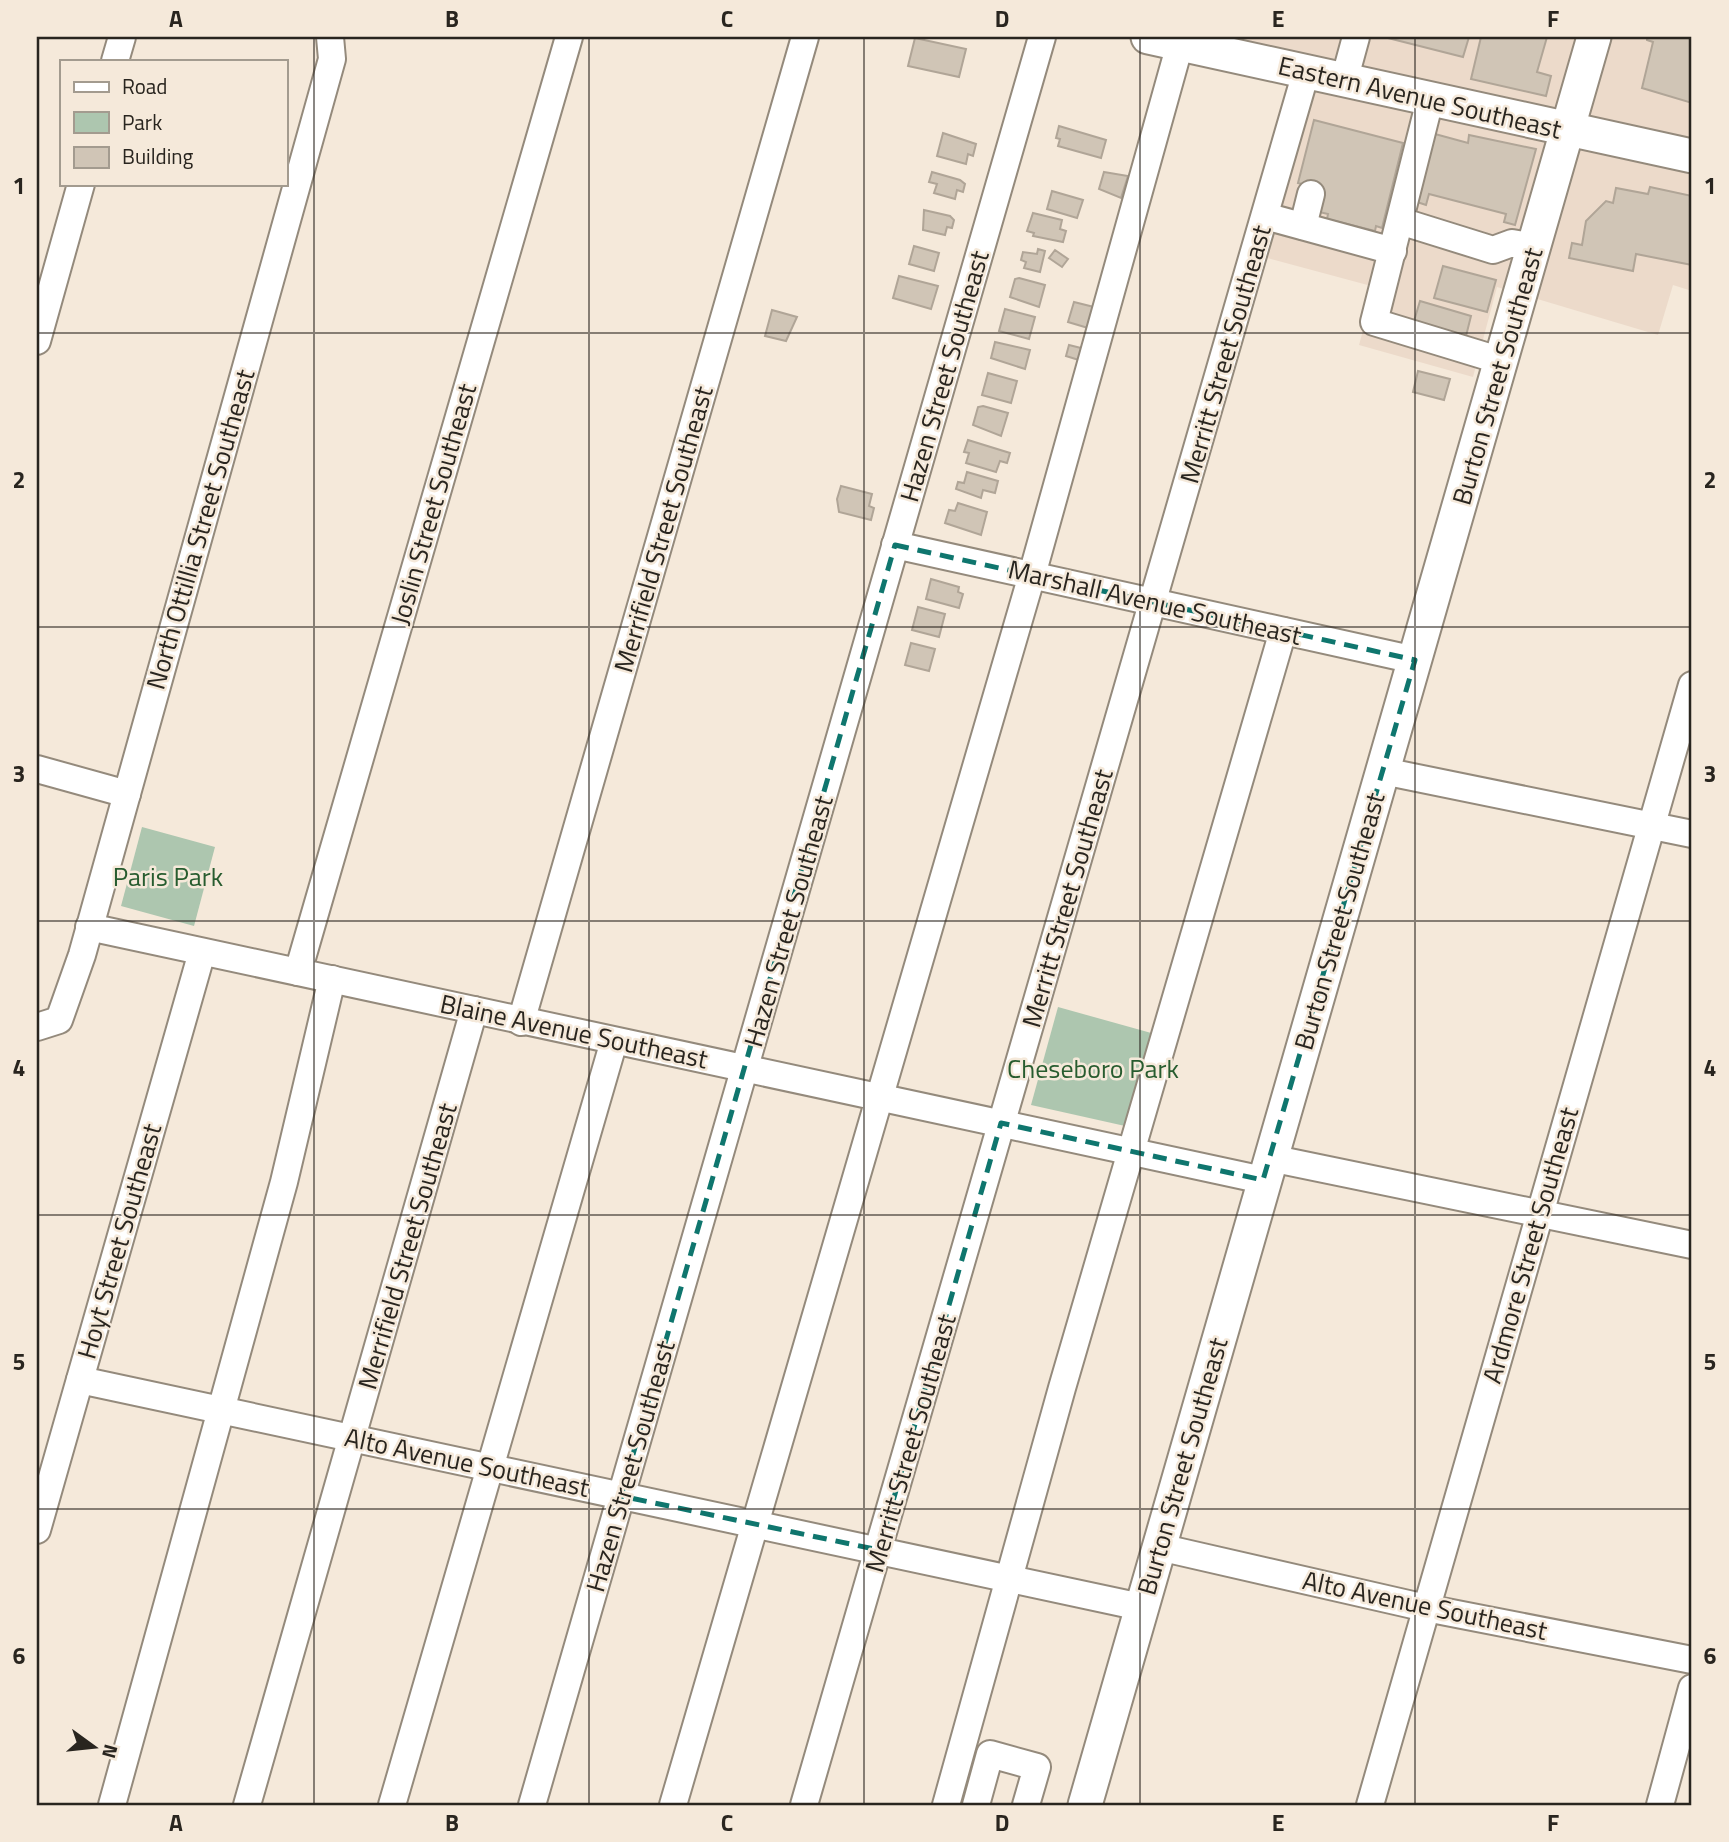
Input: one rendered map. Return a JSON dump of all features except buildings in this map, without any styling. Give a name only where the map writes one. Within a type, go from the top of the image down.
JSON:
[{"type":"main road","name":"Eastern Avenue Southeast","points":[[1148,37],[1180,44],[1238,46],[1306,72],[1692,156]]},
{"type":"main road","name":"Burton Street Southeast","points":[[1086,1805],[1266,1169],[1594,37]]},
{"type":"street","points":[[115,60],[122,37]]},
{"type":"street","name":"North Ottillia Street Southeast","points":[[48,1023],[69,997],[332,59],[330,37]]},
{"type":"street","name":"Joslin Street Southeast","points":[[298,972],[569,37]]},
{"type":"street","name":"Merrifield Street Southeast","points":[[521,1021],[805,37]]},
{"type":"street","name":"Hazen Street Southeast","points":[[532,1805],[1042,37]]},
{"type":"street","points":[[1344,81],[1356,37]]},
{"type":"street","points":[[673,1805],[1032,575],[1180,44]]},
{"type":"street","name":"Merritt Street Southeast","points":[[804,1805],[1306,72]]},
{"type":"street","points":[[1430,100],[1374,322],[1502,361]]},
{"type":"street","points":[[37,341],[80,186]]},
{"type":"street","points":[[1303,226],[1311,194]]},
{"type":"street","points":[[1265,216],[1393,251]]},
{"type":"street","points":[[1400,221],[1493,250],[1512,243],[1531,260]]},
{"type":"street","name":"Marshall Avenue Southeast","points":[[895,545],[1415,660]]},
{"type":"street","points":[[946,1805],[1283,631]]},
{"type":"street","name":"Ardmore Street Southeast","points":[[1370,1805],[1692,685]]},
{"type":"street","points":[[37,769],[127,794]]},
{"type":"street","points":[[1383,771],[1692,834]]},
{"type":"street","name":"Blaine Avenue Southeast","points":[[89,927],[1132,1152],[1266,1169],[1538,1214],[1692,1245]]},
{"type":"street","name":"Hoyt Street Southeast","points":[[37,1530],[202,952]]},
{"type":"street","points":[[112,1805],[284,1182],[332,979]]},
{"type":"street","name":"Merrifield Street Southeast","points":[[247,1805],[474,1010]]},
{"type":"street","points":[[392,1805],[614,1041]]},
{"type":"street","name":"Alto Avenue Southeast","points":[[80,1380],[1141,1607]]},
{"type":"street","name":"Alto Avenue Southeast","points":[[1158,1547],[1426,1608],[1692,1660]]},
{"type":"street","points":[[1660,1805],[1692,1688]]},
{"type":"street","points":[[976,1805],[990,1754],[1037,1767],[1026,1805]]},
{"type":"highlighted area","points":[[895,545],[1415,660],[1263,1180],[1001,1123],[879,1550],[621,1496]]},
{"type":"shaded area","points":[[1208,37],[1692,37],[1692,291],[1673,285],[1658,335],[1497,287],[1473,377],[1359,345],[1375,287],[1267,258],[1324,62]]},
{"type":"green space","name":"Paris Park","points":[[142,827],[215,847],[194,926],[121,906]]},
{"type":"green space","name":"Cheseboro Park","points":[[1058,1007],[1162,1036],[1134,1128],[1031,1105]]}]
